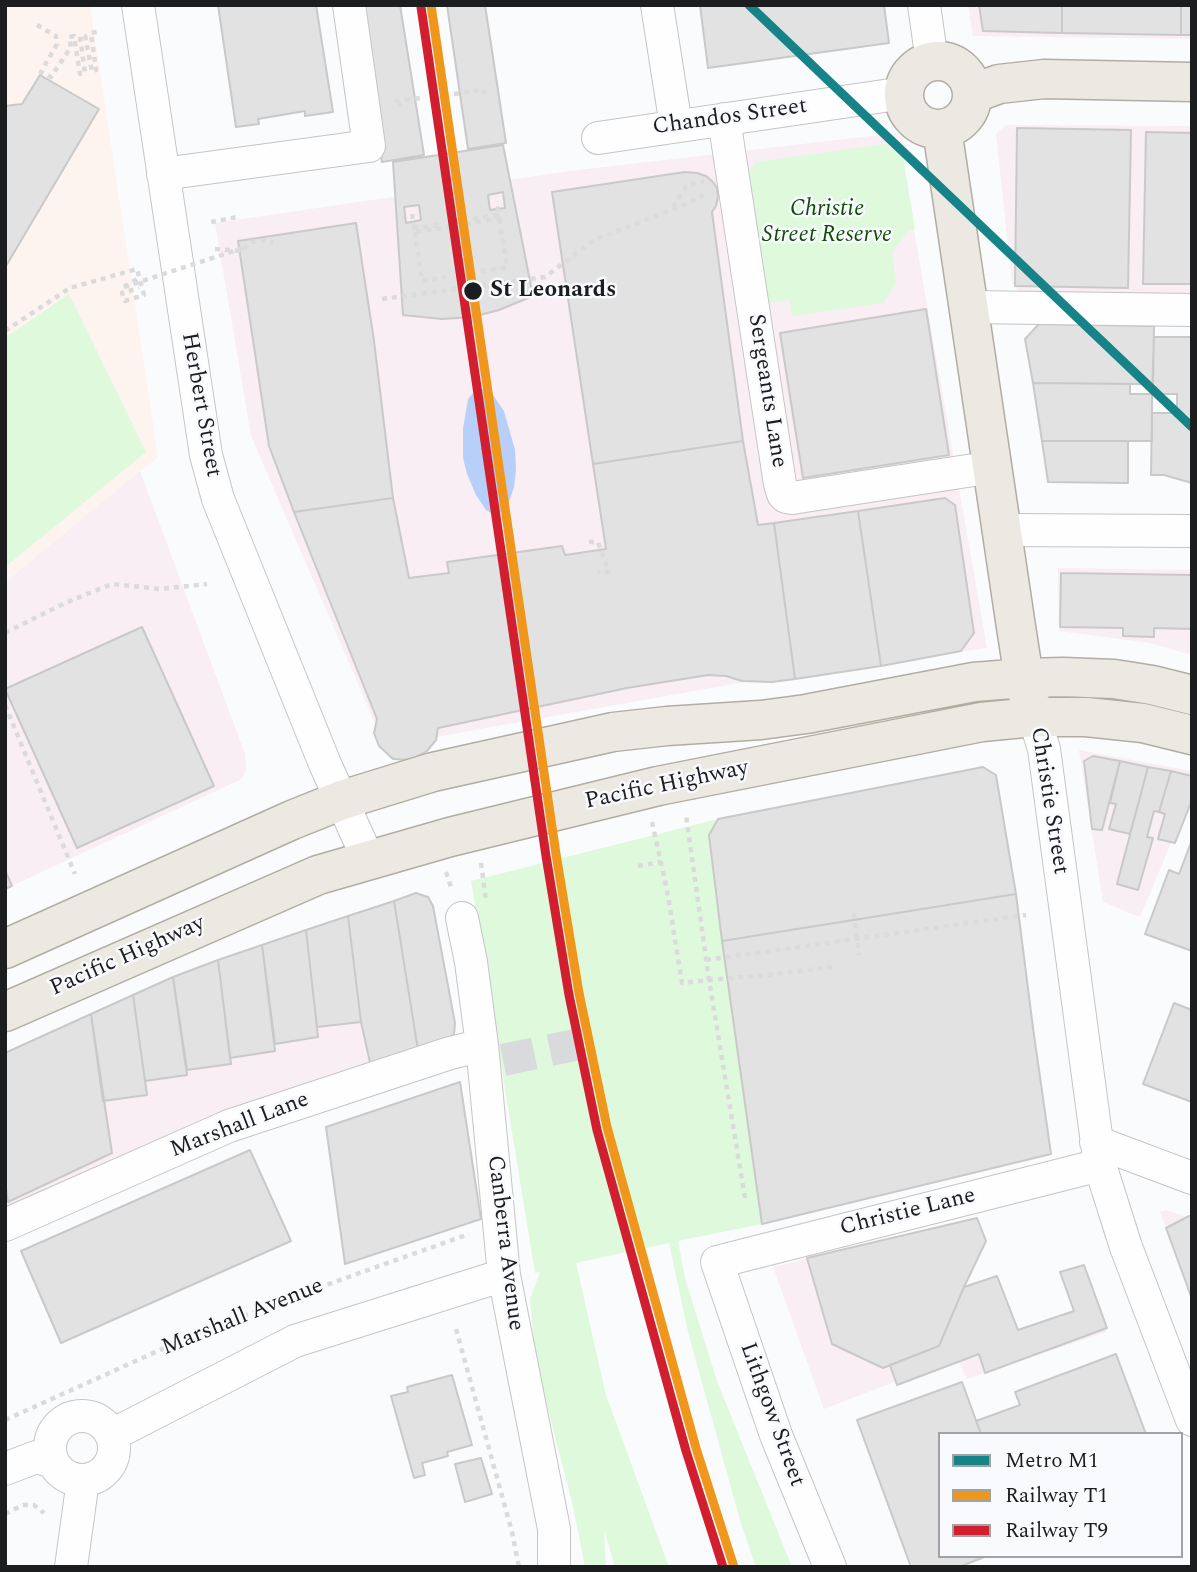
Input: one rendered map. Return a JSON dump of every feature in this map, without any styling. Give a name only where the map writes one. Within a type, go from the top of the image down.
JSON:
[{"type":"main road","points":[[932,61],[944,62],[959,69],[967,78],[972,94],[965,114],[957,122],[943,129],[926,127],[916,121],[904,102],[904,93],[906,82],[913,72],[932,61]]},
{"type":"main road","points":[[972,94],[999,84],[1044,79],[1192,82]]},
{"type":"main road","name":"Christie Street","points":[[943,129],[1024,678],[1034,717]]},
{"type":"main road","points":[[5,949],[342,800],[433,772],[613,732],[761,720],[974,682],[1024,678],[1114,679],[1192,695]]},
{"type":"main road","name":"Pacific Highway","points":[[5,1012],[318,875],[450,837],[659,786],[982,722],[1034,717],[1086,717],[1143,723],[1192,735]]},
{"type":"street","name":"Herbert Street","points":[[138,5],[206,455],[215,488],[325,764],[369,861]]},
{"type":"street","points":[[163,174],[369,146],[349,5]]},
{"type":"street","points":[[657,5],[676,126]]},
{"type":"street","points":[[924,5],[932,61]]},
{"type":"street","name":"Chandos Street","points":[[598,138],[904,93]]},
{"type":"street","name":"Sergeants Lane","points":[[724,118],[783,494],[793,498],[993,467]]},
{"type":"street","points":[[970,307],[1192,310]]},
{"type":"street","points":[[1003,530],[1192,531]]},
{"type":"street","name":"Christie Street","points":[[1034,717],[1044,749],[1098,1154],[1126,1247],[1192,1420]]},
{"type":"street","name":"Canberra Avenue","points":[[462,918],[490,1056],[504,1275],[554,1529],[554,1567]]},
{"type":"street","name":"Marshall Lane","points":[[5,1225],[229,1126],[447,1054],[490,1056]]},
{"type":"street","points":[[1098,1154],[1192,1178]]},
{"type":"street","name":"Christie Lane","points":[[717,1262],[1098,1154]]},
{"type":"street","name":"Lithgow Street","points":[[717,1262],[776,1435],[830,1567]]},
{"type":"street","name":"Marshall Avenue","points":[[112,1435],[295,1341],[504,1275]]},
{"type":"street","points":[[88,1416],[106,1426],[112,1435],[113,1455],[109,1464],[93,1478],[76,1479],[64,1474],[53,1462],[50,1442],[60,1424],[69,1419],[88,1416]]},
{"type":"street","points":[[5,1469],[36,1457],[53,1462]]},
{"type":"street","points":[[71,1567],[83,1480]]},
{"type":"path","points":[[37,25],[56,36],[57,44],[41,72],[51,77],[71,47],[69,37],[75,36],[80,74],[85,73],[80,36],[85,36],[92,72],[96,70],[90,33],[101,31]]},
{"type":"path","points":[[454,94],[480,90],[481,95]]},
{"type":"path","points":[[400,107],[400,104],[396,105],[396,101],[421,98]]},
{"type":"path","points":[[671,209],[687,185]]},
{"type":"path","points":[[451,189],[472,323]]},
{"type":"path","points":[[473,219],[497,215],[497,201],[507,267],[481,271]]},
{"type":"path","points":[[382,299],[545,277],[594,240],[691,202]]},
{"type":"path","points":[[439,225],[416,228],[412,214],[422,281],[446,277]]},
{"type":"path","points":[[211,222],[237,218]]},
{"type":"path","points":[[415,232],[499,218]]},
{"type":"path","points":[[215,249],[242,251],[250,242],[267,240],[272,243]]},
{"type":"path","points":[[124,287],[246,247]]},
{"type":"path","points":[[5,331],[70,288],[137,269],[144,295],[125,301],[122,293],[139,288]]},
{"type":"path","points":[[589,542],[598,542],[609,572],[598,572]]},
{"type":"path","points":[[5,633],[65,603],[112,584],[160,589],[207,584]]},
{"type":"path","points":[[5,705],[75,874]]},
{"type":"path","points":[[686,814],[709,980],[745,1198]]},
{"type":"path","points":[[652,821],[667,890],[682,983],[832,967]]},
{"type":"path","points":[[638,866],[661,862]]},
{"type":"path","points":[[854,913],[859,955]]},
{"type":"path","points":[[706,960],[1026,915]]},
{"type":"path","name":"Marshall Avenue","points":[[5,1420],[191,1336],[474,1232]]},
{"type":"path","points":[[456,1329],[512,1532],[519,1567]]},
{"type":"path","points":[[5,1514],[23,1505],[34,1505],[44,1513]]},
{"type":"shaded area","points":[[5,5],[90,5],[158,457],[5,582]]},
{"type":"shaded area","points":[[968,5],[1192,5],[1192,39],[973,36]]},
{"type":"shaded area","points":[[1006,125],[1192,126],[1192,296],[1020,293],[1012,283],[996,134]]},
{"type":"shaded area","points":[[897,133],[987,648],[756,680],[385,746],[251,436],[215,223],[570,171]]},
{"type":"shaded area","points":[[140,471],[245,754],[246,769],[242,779],[5,889],[5,582]]},
{"type":"shaded area","points":[[1058,568],[1192,570],[1192,655],[1150,643],[1059,631]]},
{"type":"shaded area","points":[[1079,750],[1192,771],[1192,793],[1140,917],[1103,902]]},
{"type":"shaded area","points":[[416,893],[428,897],[433,906],[455,1023],[454,1034],[446,1041],[5,1216],[5,1053],[192,969]]},
{"type":"shaded area","points":[[1166,1210],[1192,1219],[1192,1297],[1160,1212]]},
{"type":"shaded area","points":[[977,1218],[986,1241],[965,1287],[997,1276],[1018,1330],[1073,1311],[1060,1272],[1084,1265],[1106,1332],[967,1379],[957,1358],[824,1409],[773,1267]]},
{"type":"green space","name":"Christie Street Reserve","points":[[885,144],[903,157],[915,229],[908,231],[892,252],[896,283],[883,303],[792,316],[790,300],[768,303],[748,173],[756,162]]},
{"type":"green space","points":[[69,294],[146,452],[5,567],[5,338]]},
{"type":"green space","points":[[718,819],[709,835],[762,1224],[678,1241],[685,1278],[717,1381],[792,1567],[756,1567],[741,1524],[688,1332],[669,1243],[576,1263],[606,1395],[669,1567],[615,1567],[604,1530],[606,1567],[585,1567],[573,1506],[536,1363],[530,1299],[540,1272],[535,1273],[471,881]]},
{"type":"water","points":[[479,389],[486,389],[493,395],[504,411],[515,450],[514,487],[507,508],[498,514],[486,510],[476,495],[463,458],[463,429],[468,399]]},
{"type":"building","points":[[218,5],[316,5],[333,112],[305,116],[305,111],[258,119],[259,124],[236,127]]},
{"type":"building","points":[[360,5],[400,5],[424,155],[382,162]]},
{"type":"building","points":[[447,5],[485,5],[506,143],[468,149]]},
{"type":"building","points":[[700,5],[884,5],[889,43],[708,68]]},
{"type":"building","points":[[979,5],[1062,5],[1062,33],[983,31]]},
{"type":"building","points":[[1062,5],[1181,5],[1181,35],[1062,33]]},
{"type":"building","points":[[1181,5],[1192,5],[1192,35],[1181,35]]},
{"type":"building","points":[[40,75],[99,109],[6,266],[5,106],[22,104]]},
{"type":"building","points":[[1017,128],[1131,130],[1128,288],[1015,286]]},
{"type":"building","points":[[1146,132],[1192,133],[1192,284],[1143,284]]},
{"type":"building","points":[[503,145],[533,296],[499,310],[472,317],[442,319],[403,315],[393,162]]},
{"type":"building","points":[[685,172],[706,176],[717,188],[718,197],[712,212],[743,441],[593,464],[552,192]]},
{"type":"building","points":[[503,192],[505,208],[490,210],[488,195]]},
{"type":"building","points":[[419,205],[421,220],[406,223],[404,207]]},
{"type":"building","points":[[356,223],[374,341],[393,498],[294,512],[269,446],[238,241]]},
{"type":"building","points":[[926,309],[949,455],[803,478],[780,333]]},
{"type":"building","points":[[1039,324],[1154,326],[1153,384],[1033,383],[1025,339]]},
{"type":"building","points":[[1154,337],[1192,337],[1192,483],[1164,475],[1151,475],[1152,413],[1177,413],[1177,394],[1152,394]]},
{"type":"building","points":[[1033,383],[1130,384],[1130,394],[1152,394],[1152,441],[1042,441]]},
{"type":"building","points":[[743,441],[758,525],[774,523],[795,679],[772,682],[742,681],[726,676],[708,675],[627,688],[438,728],[436,740],[427,751],[411,760],[393,759],[379,746],[374,733],[377,719],[294,512],[393,498],[409,578],[449,573],[447,562],[562,546],[565,555],[606,549],[593,464]]},
{"type":"building","points":[[1042,441],[1128,441],[1128,483],[1048,482]]},
{"type":"building","points":[[945,498],[955,505],[974,633],[961,651],[881,666],[858,511]]},
{"type":"building","points":[[858,511],[881,666],[795,679],[774,523]]},
{"type":"building","points":[[1061,573],[1192,575],[1192,629],[1154,628],[1154,637],[1123,636],[1123,628],[1060,627]]},
{"type":"building","points":[[142,627],[214,786],[77,848],[5,689]]},
{"type":"building","points":[[1093,756],[1120,761],[1102,830],[1092,829],[1084,761]]},
{"type":"building","points":[[1120,761],[1148,767],[1130,834],[1109,829],[1116,804],[1110,803]]},
{"type":"building","points":[[983,767],[996,775],[1016,894],[722,941],[709,835],[718,819]]},
{"type":"building","points":[[1148,767],[1171,771],[1159,812],[1154,811],[1147,837],[1153,838],[1138,890],[1117,884]]},
{"type":"building","points":[[1171,771],[1192,776],[1192,800],[1175,843],[1158,839],[1165,814],[1159,812]]},
{"type":"building","points":[[1192,840],[1192,951],[1145,934],[1169,870],[1179,874]]},
{"type":"building","points":[[5,870],[12,886],[5,889]]},
{"type":"building","points":[[416,893],[428,897],[433,906],[455,1023],[454,1034],[446,1041],[418,1050],[394,901]]},
{"type":"building","points":[[1016,894],[1051,1154],[762,1224],[722,941]]},
{"type":"building","points":[[394,901],[418,1050],[371,1067],[361,1022],[348,916]]},
{"type":"building","points":[[348,916],[361,1022],[317,1027],[306,930]]},
{"type":"building","points":[[306,930],[318,1037],[275,1044],[262,945]]},
{"type":"building","points":[[262,945],[275,1051],[230,1058],[218,960]]},
{"type":"building","points":[[218,960],[231,1064],[187,1070],[173,977]]},
{"type":"building","points":[[173,977],[187,1075],[145,1081],[133,995]]},
{"type":"building","points":[[133,995],[147,1095],[103,1101],[91,1014]]},
{"type":"building","points":[[1174,1003],[1192,1010],[1192,1102],[1143,1084]]},
{"type":"building","points":[[91,1014],[112,1153],[8,1202],[5,1182],[5,1053]]},
{"type":"building","points":[[460,1082],[481,1219],[345,1264],[326,1127]]},
{"type":"building","points":[[250,1150],[291,1241],[61,1343],[21,1251]]},
{"type":"building","points":[[1192,1217],[1192,1299],[1166,1228]]},
{"type":"building","points":[[977,1218],[986,1241],[939,1346],[883,1368],[832,1344],[807,1258]]},
{"type":"building","points":[[1084,1265],[1107,1328],[985,1373],[979,1354],[897,1385],[890,1365],[939,1346],[964,1287],[997,1276],[1018,1330],[1074,1311],[1060,1272]]},
{"type":"building","points":[[1116,1354],[1145,1432],[980,1432],[976,1421],[1020,1405],[1015,1392]]},
{"type":"building","points":[[452,1375],[472,1445],[447,1452],[448,1456],[422,1463],[425,1475],[414,1478],[391,1396],[408,1392],[407,1387]]},
{"type":"building","points":[[962,1382],[980,1432],[938,1432],[938,1558],[982,1558],[959,1567],[911,1567],[857,1420]]},
{"type":"building","points":[[481,1458],[492,1494],[465,1502],[455,1464]]},
{"type":"tunnel","points":[[503,1060],[589,1042]]},
{"type":"metro line","name":"M1","points":[[749,5],[1192,427]]},
{"type":"rail line","name":"T1","points":[[431,5],[556,854],[579,993],[607,1127],[696,1448],[734,1567]]},
{"type":"rail line","name":"T9","points":[[421,7],[546,856],[569,995],[597,1130],[686,1451],[723,1567]]},
{"type":"place","name":"St Leonards","points":[[473,291]]}]
